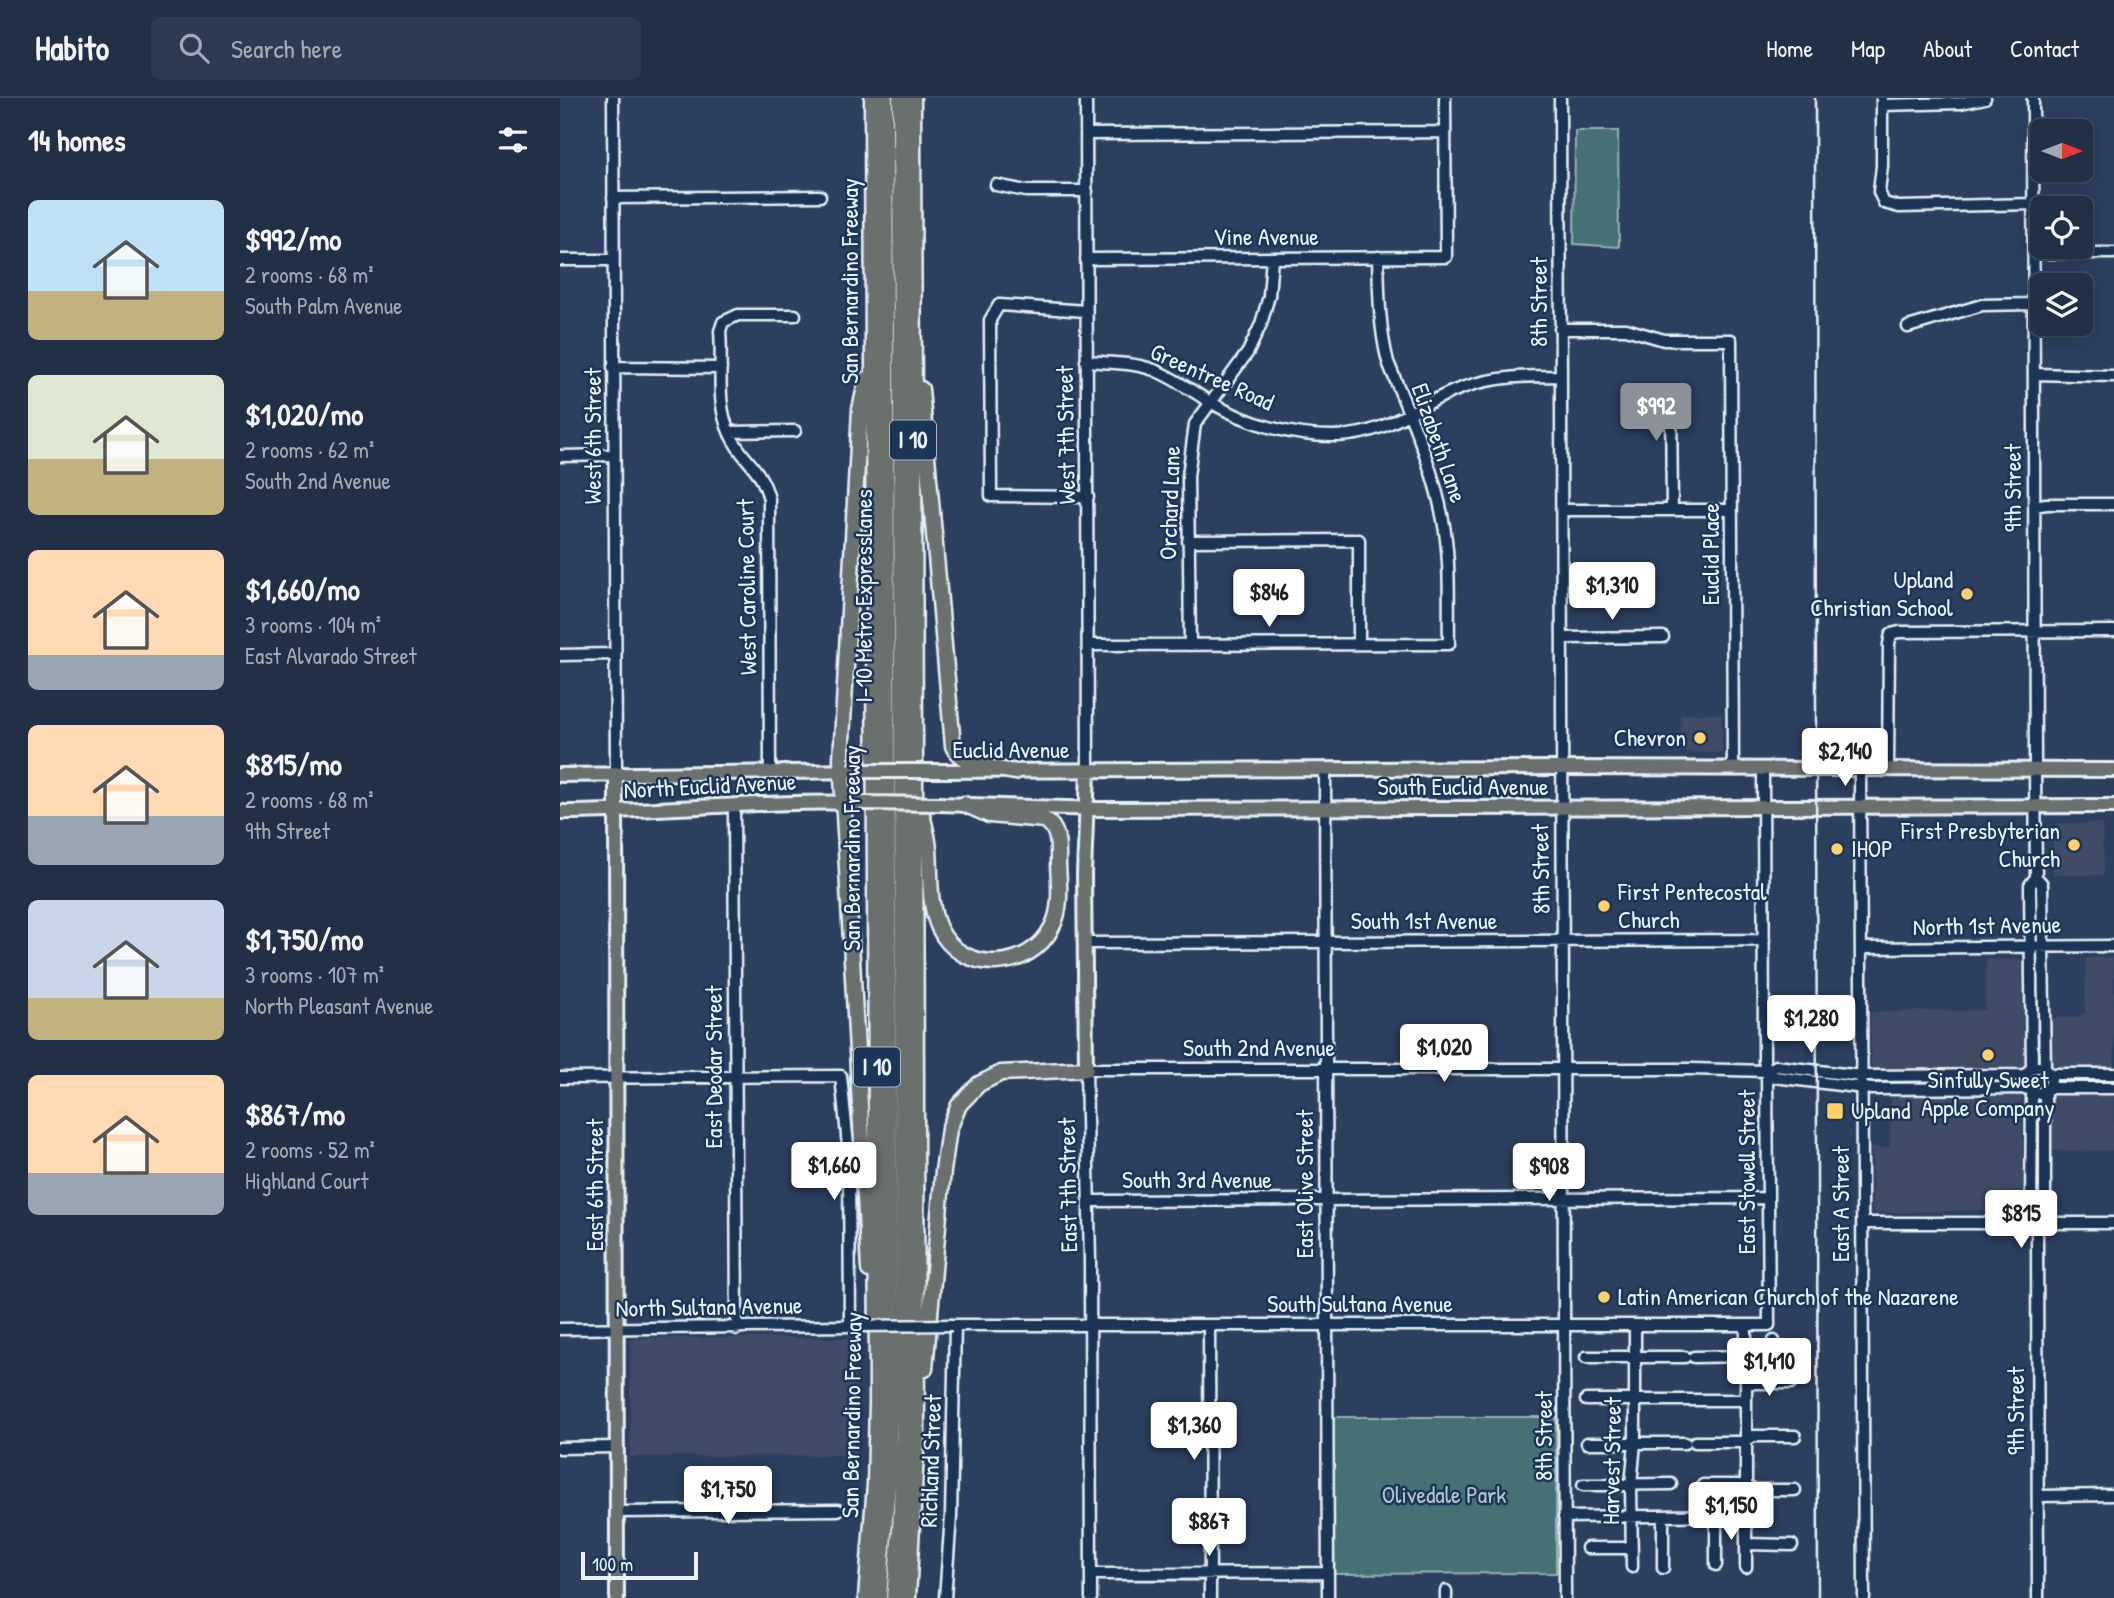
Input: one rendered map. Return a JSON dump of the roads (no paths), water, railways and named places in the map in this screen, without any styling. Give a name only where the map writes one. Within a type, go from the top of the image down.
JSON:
[{"type":"highway","name":"San Bernardino Freeway","points":[[866,1598],[876,1484],[877,1312],[872,98]]},
{"type":"highway","name":"I-10 Metro ExpressLanes","points":[[879,1598],[890,1417],[885,98]]},
{"type":"highway","name":"I-10 Metro ExpressLanes","points":[[894,1598],[904,1434],[900,98]]},
{"type":"highway","name":"I 10","points":[[908,1598],[917,1437],[913,98]]},
{"type":"highway","points":[[913,318],[927,437],[953,746],[957,755],[975,764],[1015,772]]},
{"type":"highway","points":[[873,350],[860,409],[841,771],[867,1264],[877,1312]]},
{"type":"highway","points":[[915,781],[929,845],[935,917],[944,937],[956,950],[980,961],[1017,959],[1042,943],[1056,920],[1056,835],[1045,820],[989,815],[964,804]]},
{"type":"highway","points":[[917,1437],[939,1203],[948,1137],[955,1113],[968,1094],[994,1075],[1014,1071],[1086,1069]]},
{"type":"main road","name":"South Euclid Avenue","points":[[1163,771],[1763,768]]},
{"type":"main road","points":[[1763,768],[2114,770]]},
{"type":"main road","name":"Euclid Avenue","points":[[859,771],[1163,771]]},
{"type":"main road","name":"North Euclid Avenue","points":[[560,775],[859,771]]},
{"type":"main road","name":"East 7th Street","points":[[1086,1069],[1084,943],[1088,771]]},
{"type":"main road","name":"East 6th Street","points":[[616,773],[617,1598]]},
{"type":"main road","name":"North Euclid Avenue","points":[[560,812],[842,803],[964,804]]},
{"type":"main road","points":[[964,804],[1086,808]]},
{"type":"main road","points":[[1763,808],[2114,806]]},
{"type":"main road","name":"South Euclid Avenue","points":[[1086,808],[1763,808]]},
{"type":"street","name":"West 6th Street","points":[[613,98],[616,773]]},
{"type":"street","name":"West 7th Street","points":[[1086,98],[1088,771]]},
{"type":"street","points":[[1086,134],[1444,132],[1445,98]]},
{"type":"street","name":"8th Street","points":[[1560,98],[1565,1598]]},
{"type":"street","points":[[1985,98],[1961,103],[1882,102],[1880,191],[1884,203],[1899,207],[2030,204]]},
{"type":"street","name":"9th Street","points":[[2033,98],[2034,196]]},
{"type":"street","name":"Vine Avenue","points":[[1086,259],[1446,257],[1444,132]]},
{"type":"street","points":[[996,185],[1026,191],[1087,191]]},
{"type":"street","points":[[613,198],[820,196]]},
{"type":"street","points":[[2093,253],[2114,253]]},
{"type":"street","name":"Elizabeth Lane","points":[[1359,644],[1449,644],[1448,561],[1444,521],[1433,475],[1383,343],[1378,257]]},
{"type":"street","name":"Orchard Lane","points":[[1190,645],[1188,476],[1195,424],[1248,352],[1261,324],[1269,296],[1272,258]]},
{"type":"street","points":[[560,260],[613,260]]},
{"type":"street","points":[[1908,327],[1982,305],[2030,304]]},
{"type":"street","points":[[1086,311],[999,305],[992,313],[991,496],[1088,496]]},
{"type":"street","name":"West Caroline Court","points":[[770,772],[769,499],[760,473],[735,444],[723,414],[720,331],[723,322],[738,315],[795,316]]},
{"type":"street","name":"Euclid Place","points":[[1560,329],[1626,329],[1664,340],[1731,340],[1733,768]]},
{"type":"street","name":"9th Street","points":[[2029,1072],[2030,885],[2036,877],[2034,336]]},
{"type":"street","name":"Greentree Road","points":[[1086,361],[1130,364],[1153,370],[1239,417],[1262,425],[1311,435],[1337,436],[1373,431],[1465,387],[1515,376],[1560,376]]},
{"type":"street","points":[[613,367],[721,368]]},
{"type":"street","points":[[2035,374],[2114,376]]},
{"type":"street","points":[[1671,394],[1672,510]]},
{"type":"street","points":[[729,432],[795,431]]},
{"type":"street","points":[[560,456],[614,455]]},
{"type":"street","points":[[2034,506],[2114,504]]},
{"type":"street","points":[[1562,510],[1731,510]]},
{"type":"street","points":[[1088,645],[1359,644],[1359,540],[1188,541]]},
{"type":"street","points":[[1888,769],[1888,657],[1891,634],[2114,631]]},
{"type":"street","points":[[1562,638],[1663,637]]},
{"type":"street","points":[[560,655],[614,654]]},
{"type":"street","name":"East Stowell Street","points":[[1763,768],[1764,1061],[1767,1071],[1769,1325]]},
{"type":"street","name":"East A Street","points":[[1860,769],[1864,1598]]},
{"type":"street","name":"East Olive Street","points":[[1325,770],[1328,1598]]},
{"type":"street","name":"East Deodar Street","points":[[734,806],[737,1329]]},
{"type":"street","name":"9th Street","points":[[2036,877],[2042,884],[2047,1072]]},
{"type":"street","name":"South 1st Avenue","points":[[1084,943],[1764,940]]},
{"type":"street","name":"North 1st Avenue","points":[[1861,948],[2114,946]]},
{"type":"street","points":[[1862,1081],[2029,1072],[2038,1067],[2047,1072],[2114,1073]]},
{"type":"street","name":"South 2nd Avenue","points":[[1086,1069],[1767,1071],[1774,1077],[1862,1081]]},
{"type":"street","name":"East 7th Street","points":[[1086,1069],[1091,1598]]},
{"type":"street","points":[[2029,1072],[2029,1090]]},
{"type":"street","points":[[2047,1072],[2051,1080],[2047,1089]]},
{"type":"street","points":[[560,1078],[841,1076],[849,1156],[854,1326]]},
{"type":"street","points":[[1862,1081],[1872,1089],[2029,1090],[2038,1093],[2047,1089],[2114,1088]]},
{"type":"street","name":"9th Street","points":[[2037,1224],[2045,1209],[2047,1089]]},
{"type":"street","name":"9th Street","points":[[2029,1090],[2031,1209],[2037,1224],[2038,1598]]},
{"type":"street","name":"South 3rd Avenue","points":[[1089,1201],[1768,1198]]},
{"type":"street","points":[[1862,1223],[2114,1223]]},
{"type":"street","name":"North Sultana Avenue","points":[[560,1329],[954,1325]]},
{"type":"street","name":"South Sultana Avenue","points":[[954,1325],[1769,1325]]},
{"type":"street","name":"Richland Street","points":[[945,1598],[951,1516],[954,1325]]},
{"type":"street","points":[[1209,1325],[1210,1598]]},
{"type":"street","name":"Harvest Street","points":[[1632,1567],[1635,1325]]},
{"type":"street","points":[[1746,1325],[1746,1567]]},
{"type":"street","points":[[1774,1341],[1775,1383]]},
{"type":"street","points":[[1586,1357],[1746,1356]]},
{"type":"street","points":[[1746,1382],[1791,1383]]},
{"type":"street","points":[[1586,1400],[1746,1399]]},
{"type":"street","points":[[1587,1443],[1745,1442],[1752,1436],[1795,1436]]},
{"type":"street","points":[[560,1448],[616,1447]]},
{"type":"street","points":[[1583,1485],[1671,1484]]},
{"type":"street","points":[[1703,1485],[1745,1485],[1753,1490],[1795,1490]]},
{"type":"street","points":[[2038,1496],[2114,1495]]},
{"type":"street","points":[[617,1512],[838,1510]]},
{"type":"street","points":[[1564,1517],[1745,1514]]},
{"type":"street","points":[[1716,1515],[1716,1565]]},
{"type":"street","points":[[1663,1516],[1663,1567]]},
{"type":"street","points":[[1746,1544],[1792,1545]]},
{"type":"street","points":[[1587,1548],[1632,1548]]},
{"type":"street","points":[[1091,1574],[1327,1573]]},
{"type":"railway","points":[[1815,98],[1818,1598]]},
{"type":"place","name":"Upland Christian School","points":[[1967,594]]},
{"type":"place","name":"Chevron","points":[[1700,738]]},
{"type":"place","name":"First Presbyterian Church","points":[[2074,845]]},
{"type":"place","name":"IHOP","points":[[1837,849]]},
{"type":"place","name":"First Pentecostal Church","points":[[1604,906]]},
{"type":"place","name":"Sinfully Sweet Apple Company","points":[[1988,1055]]},
{"type":"place","name":"Upland","points":[[1835,1111]]},
{"type":"place","name":"Latin American Church of the Nazarene","points":[[1604,1297]]},
{"type":"park label","name":"Olivedale Park","points":[[1444,1495]]}]
